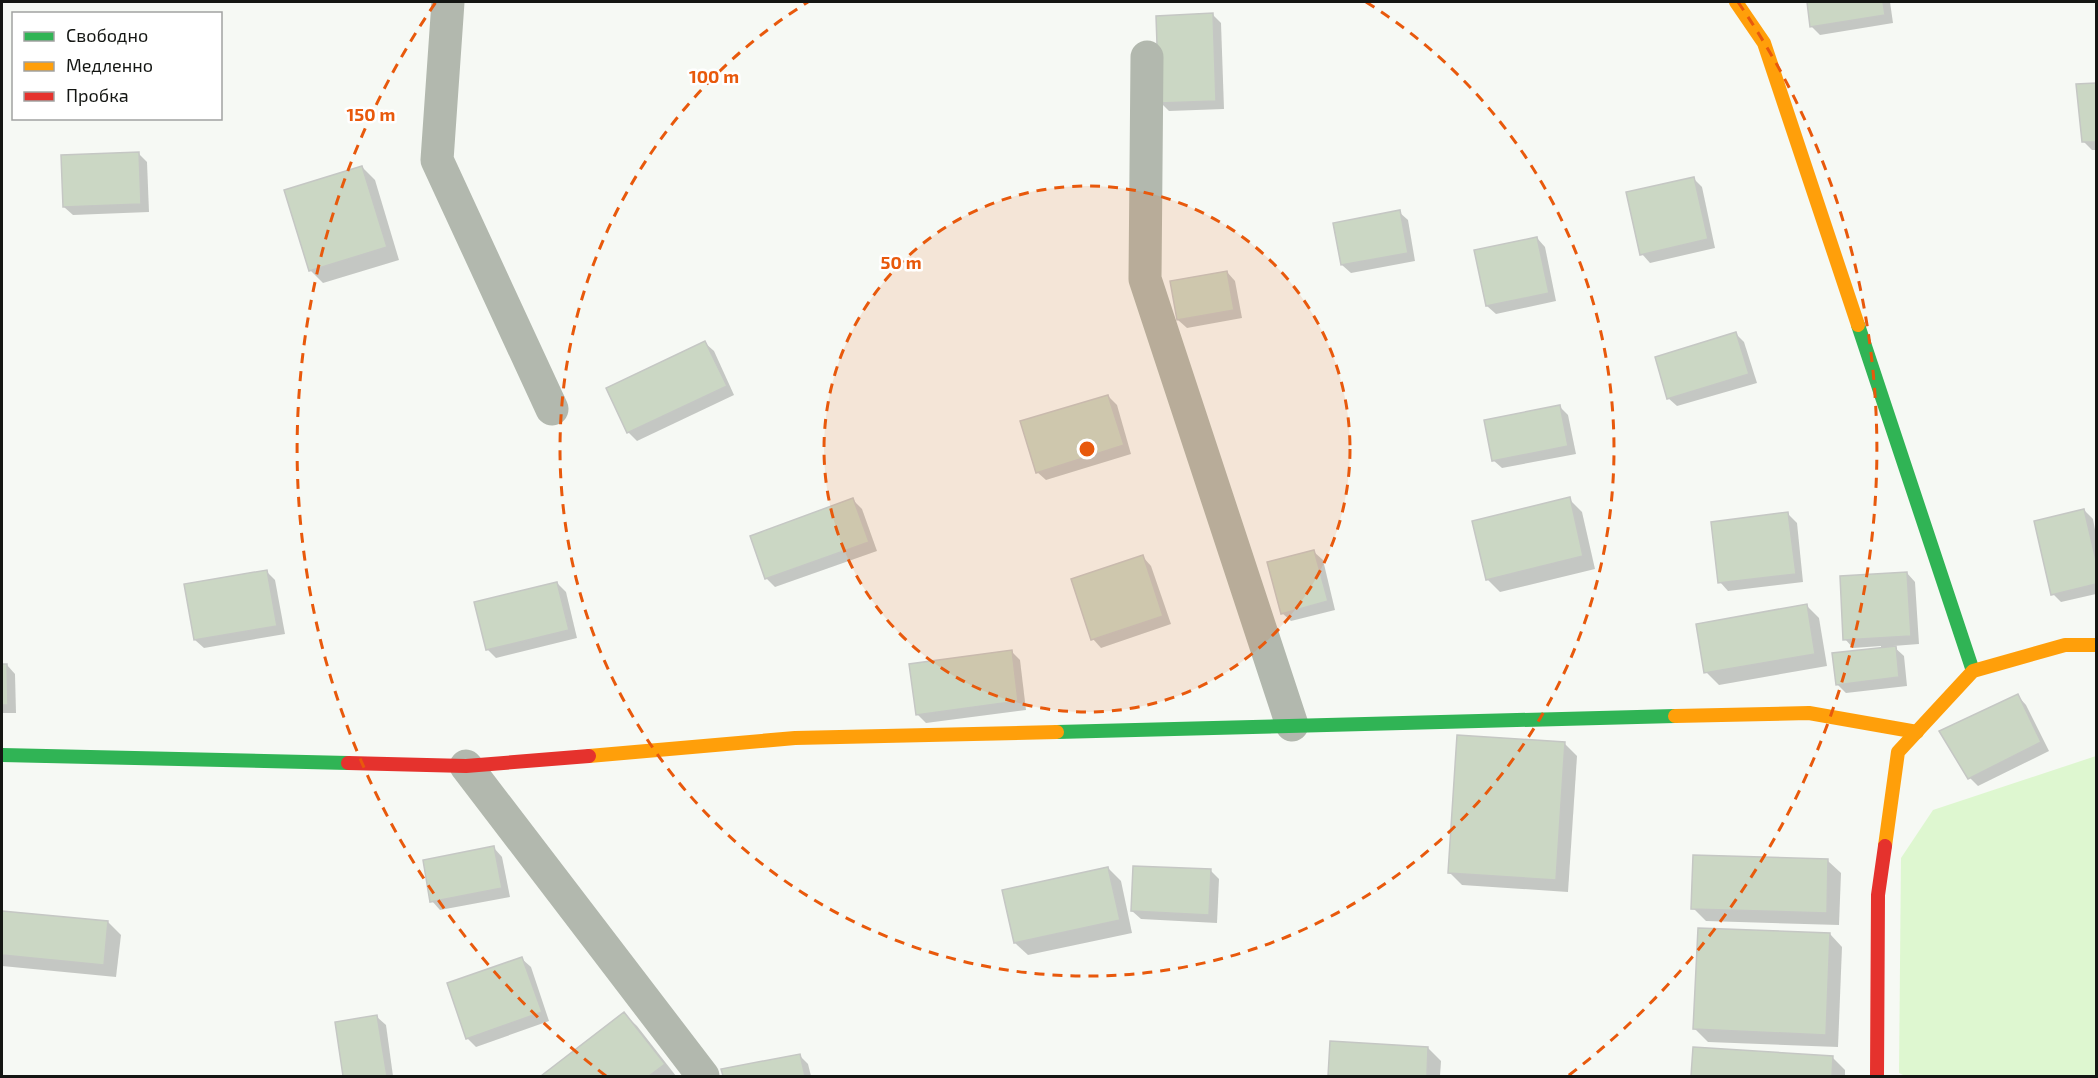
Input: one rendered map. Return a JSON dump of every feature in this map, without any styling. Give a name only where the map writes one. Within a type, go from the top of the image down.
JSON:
[{"type":"street","points":[[448,2],[437,160],[552,409]]},
{"type":"street","points":[[1736,2],[1764,43],[1973,671]]},
{"type":"street","points":[[1147,57],[1145,279],[1292,725]]},
{"type":"street","points":[[1877,1077],[1878,895],[1898,752],[1973,671],[2065,645],[2097,645]]},
{"type":"street","points":[[2,755],[466,766],[795,738],[1809,713],[1917,732]]},
{"type":"street","points":[[466,766],[703,1077]]},
{"type":"green space","points":[[2096,756],[2096,1076],[1905,1076],[1899,1073],[1901,858],[1933,810]]},
{"type":"building","points":[[1807,2],[1883,2],[1885,15],[1810,27]]},
{"type":"building","points":[[1213,13],[1216,101],[1159,103],[1156,16]]},
{"type":"building","points":[[2096,83],[2096,142],[2082,142],[2076,84]]},
{"type":"building","points":[[139,152],[141,204],[63,207],[61,155]]},
{"type":"building","points":[[362,166],[387,247],[309,271],[284,190]]},
{"type":"building","points":[[1694,177],[1708,239],[1640,255],[1626,192]]},
{"type":"building","points":[[1400,210],[1408,253],[1341,265],[1333,223]]},
{"type":"building","points":[[1537,237],[1549,293],[1486,306],[1474,250]]},
{"type":"building","points":[[1227,271],[1234,310],[1177,320],[1170,281]]},
{"type":"building","points":[[1736,332],[1749,374],[1667,399],[1655,357]]},
{"type":"building","points":[[705,341],[727,386],[627,433],[606,388]]},
{"type":"building","points":[[1108,395],[1124,445],[1036,473],[1020,421]]},
{"type":"building","points":[[1560,405],[1568,446],[1492,461],[1484,420]]},
{"type":"building","points":[[1570,497],[1583,556],[1486,580],[1472,521]]},
{"type":"building","points":[[853,498],[869,542],[765,579],[750,536]]},
{"type":"building","points":[[2084,509],[2096,560],[2096,584],[2051,595],[2034,521]]},
{"type":"building","points":[[1788,512],[1796,574],[1718,583],[1711,522]]},
{"type":"building","points":[[1314,550],[1328,601],[1281,614],[1267,562]]},
{"type":"building","points":[[1143,555],[1163,616],[1091,640],[1071,579]]},
{"type":"building","points":[[267,570],[277,626],[194,640],[184,584]]},
{"type":"building","points":[[1907,572],[1911,636],[1843,640],[1840,576]]},
{"type":"building","points":[[557,582],[569,630],[486,650],[474,602]]},
{"type":"building","points":[[1807,604],[1815,654],[1704,673],[1696,624]]},
{"type":"building","points":[[1896,646],[1899,677],[1836,685],[1832,653]]},
{"type":"building","points":[[1012,650],[1018,701],[916,715],[909,664]]},
{"type":"building","points":[[2,664],[7,664],[8,705],[2,705]]},
{"type":"building","points":[[2018,694],[2041,742],[1968,779],[1939,731]]},
{"type":"building","points":[[1457,735],[1565,742],[1556,880],[1448,873]]},
{"type":"building","points":[[494,846],[502,888],[430,902],[423,860]]},
{"type":"building","points":[[1693,855],[1828,859],[1827,913],[1691,909]]},
{"type":"building","points":[[1133,866],[1211,869],[1209,915],[1131,911]]},
{"type":"building","points":[[1108,867],[1120,920],[1014,943],[1002,890]]},
{"type":"building","points":[[2,911],[108,921],[104,965],[2,955]]},
{"type":"building","points":[[1698,928],[1830,933],[1826,1035],[1693,1029]]},
{"type":"building","points":[[522,957],[542,1012],[466,1039],[447,983]]},
{"type":"building","points":[[624,1012],[665,1064],[649,1076],[541,1076]]},
{"type":"building","points":[[377,1015],[387,1076],[343,1076],[335,1022]]},
{"type":"building","points":[[1330,1041],[1428,1047],[1427,1076],[1328,1076]]},
{"type":"building","points":[[1693,1047],[1833,1056],[1832,1076],[1691,1076]]},
{"type":"building","points":[[800,1054],[805,1076],[723,1076],[721,1069]]},
{"type":"traffic: fast","points":[[1858,325],[1973,671]]},
{"type":"traffic: fast","points":[[1057,732],[1675,716]]},
{"type":"traffic: fast","points":[[2,755],[348,763]]},
{"type":"traffic: slow","points":[[1736,2],[1764,43],[1858,325]]},
{"type":"traffic: slow","points":[[1885,846],[1898,752],[1973,671],[2065,645],[2096,645]]},
{"type":"traffic: slow","points":[[1675,716],[1809,713],[1917,732]]},
{"type":"traffic: slow","points":[[589,756],[795,738],[1057,732]]},
{"type":"traffic: jam","points":[[348,763],[466,766],[589,756]]},
{"type":"traffic: jam","points":[[1877,1076],[1878,895],[1885,846]]}]
